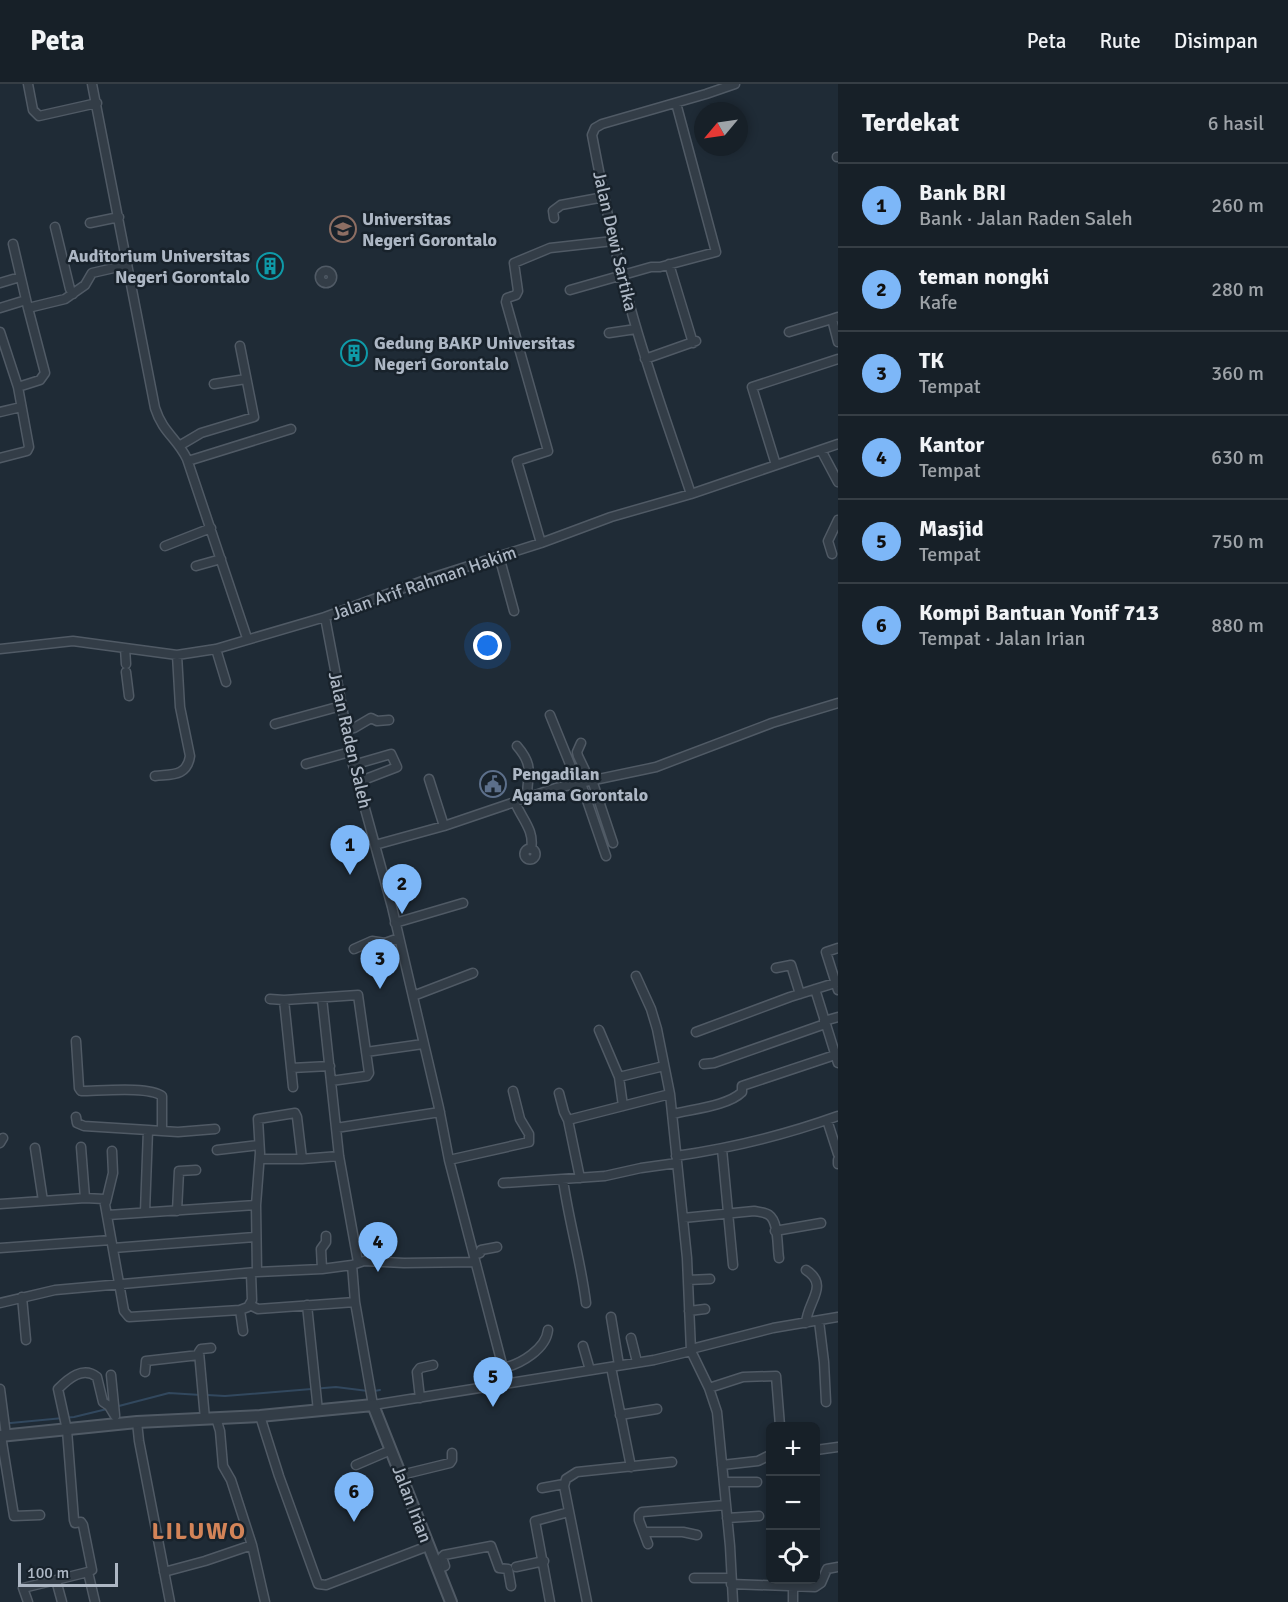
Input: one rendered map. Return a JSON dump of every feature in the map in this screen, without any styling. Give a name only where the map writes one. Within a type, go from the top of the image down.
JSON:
[{"type":"street","points":[[28,84],[33,110],[39,116],[96,103]]},
{"type":"street","points":[[92,84],[155,408],[166,433],[179,446],[188,461],[247,638]]},
{"type":"street","name":"Jalan Dewi Sartika","points":[[691,494],[636,329],[613,241],[592,135],[595,128],[735,84]]},
{"type":"street","points":[[570,290],[651,267],[716,252],[676,103]]},
{"type":"street","points":[[554,218],[553,211],[561,205],[604,197]]},
{"type":"street","points":[[90,223],[119,217]]},
{"type":"street","points":[[55,227],[73,294]]},
{"type":"street","points":[[541,543],[517,461],[548,451],[506,302],[507,298],[516,295],[519,291],[514,263],[550,248],[613,241]]},
{"type":"street","points":[[13,244],[45,374],[40,380],[18,387]]},
{"type":"street","points":[[645,358],[695,342],[669,264]]},
{"type":"street","points":[[0,308],[65,299],[87,283],[92,273],[127,265]]},
{"type":"street","points":[[0,283],[20,277]]},
{"type":"street","points":[[789,332],[835,318],[838,342]]},
{"type":"street","points":[[609,333],[636,329]]},
{"type":"street","points":[[0,332],[18,387],[29,449],[0,458]]},
{"type":"street","points":[[179,446],[201,433],[254,417],[240,346]]},
{"type":"street","points":[[776,465],[752,387],[838,359]]},
{"type":"street","points":[[214,384],[246,378]]},
{"type":"street","points":[[0,412],[21,407]]},
{"type":"street","points":[[188,461],[291,429]]},
{"type":"street","name":"Jalan Arif Rahman Hakim","points":[[0,649],[73,641],[177,655],[216,649],[247,638],[325,617],[611,518],[691,494],[838,444]]},
{"type":"street","points":[[821,450],[838,482]]},
{"type":"street","points":[[832,554],[828,541],[838,520]]},
{"type":"street","points":[[165,546],[211,528]]},
{"type":"street","points":[[499,556],[514,611]]},
{"type":"street","points":[[196,566],[221,558]]},
{"type":"street","name":"Jalan Raden Saleh","points":[[325,617],[353,765],[396,923],[449,1160],[505,1382]]},
{"type":"street","points":[[125,648],[129,696]]},
{"type":"street","points":[[216,649],[226,682]]},
{"type":"street","points":[[154,776],[180,772],[188,767],[189,762],[190,756],[180,707],[177,655]]},
{"type":"street","points":[[375,844],[444,826],[556,788],[656,767],[772,723],[838,703]]},
{"type":"street","points":[[275,724],[341,706]]},
{"type":"street","points":[[550,715],[585,782],[613,843]]},
{"type":"street","points":[[345,729],[354,728],[371,718],[377,721],[389,720]]},
{"type":"street","points":[[581,743],[577,752],[606,856]]},
{"type":"street","points":[[517,746],[530,771],[527,798]]},
{"type":"street","points":[[306,764],[350,752]]},
{"type":"street","points":[[353,765],[391,754],[397,767],[358,782]]},
{"type":"street","points":[[429,779],[444,826]]},
{"type":"street","points":[[515,802],[529,828],[532,839],[531,849]]},
{"type":"street","points":[[396,923],[463,903]]},
{"type":"street","points":[[354,949],[375,941],[385,943],[399,938]]},
{"type":"street","points":[[696,1032],[815,989],[837,985],[826,952],[838,948]]},
{"type":"street","points":[[776,968],[791,965],[800,994]]},
{"type":"street","points":[[413,996],[473,973]]},
{"type":"street","points":[[636,975],[651,1009],[670,1094],[683,1218],[691,1350],[709,1388],[717,1412],[733,1602]]},
{"type":"street","points":[[673,1114],[728,1101],[742,1092],[742,1086],[836,1054],[815,989]]},
{"type":"street","points":[[270,999],[322,998],[358,994],[369,1073],[367,1076],[331,1081]]},
{"type":"street","points":[[322,998],[339,1156],[355,1263],[355,1302],[372,1401]]},
{"type":"street","points":[[284,1000],[293,1087]]},
{"type":"street","points":[[704,1064],[714,1063],[838,1017]]},
{"type":"street","points":[[599,1030],[619,1077],[622,1106]]},
{"type":"street","points":[[76,1041],[80,1089],[131,1090],[160,1094],[163,1099],[162,1131]]},
{"type":"street","points":[[366,1052],[423,1044]]},
{"type":"street","points":[[291,1068],[330,1066]]},
{"type":"street","points":[[619,1077],[664,1066]]},
{"type":"street","points":[[449,1160],[530,1142],[529,1134],[520,1119],[513,1091]]},
{"type":"street","points":[[559,1093],[568,1120],[580,1178]]},
{"type":"street","points":[[568,1120],[670,1094]]},
{"type":"street","points":[[336,1128],[440,1112]]},
{"type":"street","points":[[250,1305],[260,1159],[258,1119],[296,1113],[302,1158]]},
{"type":"street","points":[[503,1183],[605,1176],[780,1135],[838,1116]]},
{"type":"street","points":[[76,1117],[76,1123],[84,1126],[178,1132],[215,1129]]},
{"type":"street","points":[[827,1120],[838,1154]]},
{"type":"street","points":[[145,1212],[148,1130]]},
{"type":"street","points":[[218,1150],[259,1145]]},
{"type":"street","points":[[81,1147],[85,1198]]},
{"type":"street","points":[[35,1148],[43,1201]]},
{"type":"street","points":[[722,1149],[734,1265]]},
{"type":"street","points":[[112,1151],[113,1173],[106,1202],[124,1311],[129,1317],[240,1310],[250,1305]]},
{"type":"street","points":[[260,1159],[339,1156]]},
{"type":"street","points":[[177,1211],[179,1171],[196,1170]]},
{"type":"street","points":[[563,1180],[586,1303]]},
{"type":"street","points":[[0,1204],[85,1198],[102,1198],[106,1202]]},
{"type":"street","points":[[108,1215],[256,1205]]},
{"type":"street","points":[[683,1218],[754,1211],[765,1213],[771,1217],[778,1258]]},
{"type":"street","points":[[775,1231],[821,1223]]},
{"type":"street","points":[[322,1269],[321,1249],[326,1242],[326,1236]]},
{"type":"street","points":[[0,1248],[255,1237]]},
{"type":"street","points":[[0,1303],[55,1290],[119,1283],[322,1269],[355,1263],[404,1263],[474,1258],[481,1250],[497,1247]]},
{"type":"street","points":[[806,1270],[818,1281],[806,1316],[806,1323]]},
{"type":"street","points":[[688,1281],[710,1279]]},
{"type":"street","points":[[22,1298],[26,1340]]},
{"type":"street","points":[[250,1305],[258,1309],[355,1302]]},
{"type":"street","points":[[307,1305],[318,1411]]},
{"type":"street","points":[[689,1311],[705,1309]]},
{"type":"street","points":[[240,1310],[243,1331]]},
{"type":"street","points":[[611,1317],[620,1415],[631,1467]]},
{"type":"street","points":[[28,1602],[23,1588],[92,1570],[83,1525],[81,1522],[75,1523],[74,1520],[65,1422],[58,1389],[80,1373],[89,1372],[97,1377],[103,1402],[114,1412],[137,1422],[260,1416],[318,1411],[615,1366],[691,1350],[753,1333],[838,1317]]},
{"type":"street","points":[[819,1321],[826,1402]]},
{"type":"street","points":[[503,1369],[518,1364],[540,1347],[547,1337],[548,1330]]},
{"type":"street","points":[[632,1338],[637,1362]]},
{"type":"street","points":[[584,1346],[590,1370]]},
{"type":"street","points":[[211,1348],[201,1349],[199,1355],[203,1395],[211,1418],[221,1434],[223,1466],[231,1480],[252,1545],[265,1602]]},
{"type":"street","points":[[145,1372],[146,1361],[199,1355]]},
{"type":"street","points":[[419,1395],[418,1370],[433,1365]]},
{"type":"street","points":[[111,1375],[114,1412]]},
{"type":"street","points":[[709,1388],[743,1377],[776,1376],[780,1422]]},
{"type":"street","points":[[0,1389],[3,1472],[14,1516],[40,1515]]},
{"type":"street","name":"Jalan Irian","points":[[372,1401],[451,1602]]},
{"type":"street","points":[[620,1415],[657,1409]]},
{"type":"street","points":[[3,1431],[114,1412]]},
{"type":"street","points":[[260,1416],[302,1543],[320,1585],[326,1585],[428,1546]]},
{"type":"street","points":[[137,1422],[170,1602]]},
{"type":"street","points":[[820,1449],[838,1447]]},
{"type":"street","points":[[356,1465],[391,1450]]},
{"type":"street","points":[[401,1475],[450,1463],[452,1453]]},
{"type":"street","points":[[722,1465],[758,1461],[766,1457]]},
{"type":"street","points":[[542,1488],[564,1484],[570,1476],[577,1472],[672,1462]]},
{"type":"street","points":[[724,1482],[757,1482]]},
{"type":"street","points":[[564,1484],[587,1602]]},
{"type":"street","points":[[648,1544],[639,1520],[642,1512],[726,1505]]},
{"type":"street","points":[[550,1602],[535,1521],[569,1512]]},
{"type":"street","points":[[727,1518],[759,1516]]},
{"type":"street","points":[[645,1532],[683,1532],[698,1535]]},
{"type":"street","points":[[164,1572],[252,1545]]},
{"type":"street","points":[[437,1569],[445,1566],[442,1557],[444,1555],[491,1546],[499,1568],[508,1569],[511,1586]]},
{"type":"street","points":[[516,1567],[544,1561]]},
{"type":"street","points":[[785,1584],[818,1586],[827,1569],[838,1567]]},
{"type":"street","points":[[88,1572],[95,1602]]},
{"type":"street","points":[[694,1578],[766,1582]]},
{"type":"street","points":[[56,1580],[62,1602]]},
{"type":"street","points":[[793,1586],[793,1602]]},
{"type":"waterway","points":[[207,1395],[225,1396],[336,1387],[368,1391]]},
{"type":"waterway","points":[[374,1391],[380,1390]]},
{"type":"waterway","points":[[115,1407],[169,1393],[201,1395]]},
{"type":"waterway","points":[[0,1424],[74,1417],[107,1409]]},
{"type":"place","name":"Universitas Negeri Gorontalo","points":[[343,229]]},
{"type":"place","name":"Auditorium Universitas Negeri Gorontalo","points":[[270,266]]},
{"type":"place","name":"Gedung BAKP Universitas Negeri Gorontalo","points":[[354,353]]},
{"type":"place","name":"Pengadilan Agama Gorontalo","points":[[493,784]]},
{"type":"place","name":"Bank BRI","points":[[350,875]]},
{"type":"place","name":"teman nongki","points":[[402,914]]},
{"type":"place","name":"TK","points":[[380,989]]},
{"type":"place","name":"Kantor","points":[[378,1272]]},
{"type":"place","name":"Masjid","points":[[493,1407]]},
{"type":"place","name":"Kompi Bantuan Yonif 713","points":[[354,1522]]},
{"type":"district","name":"LILUWO","points":[[199,1531]]}]
